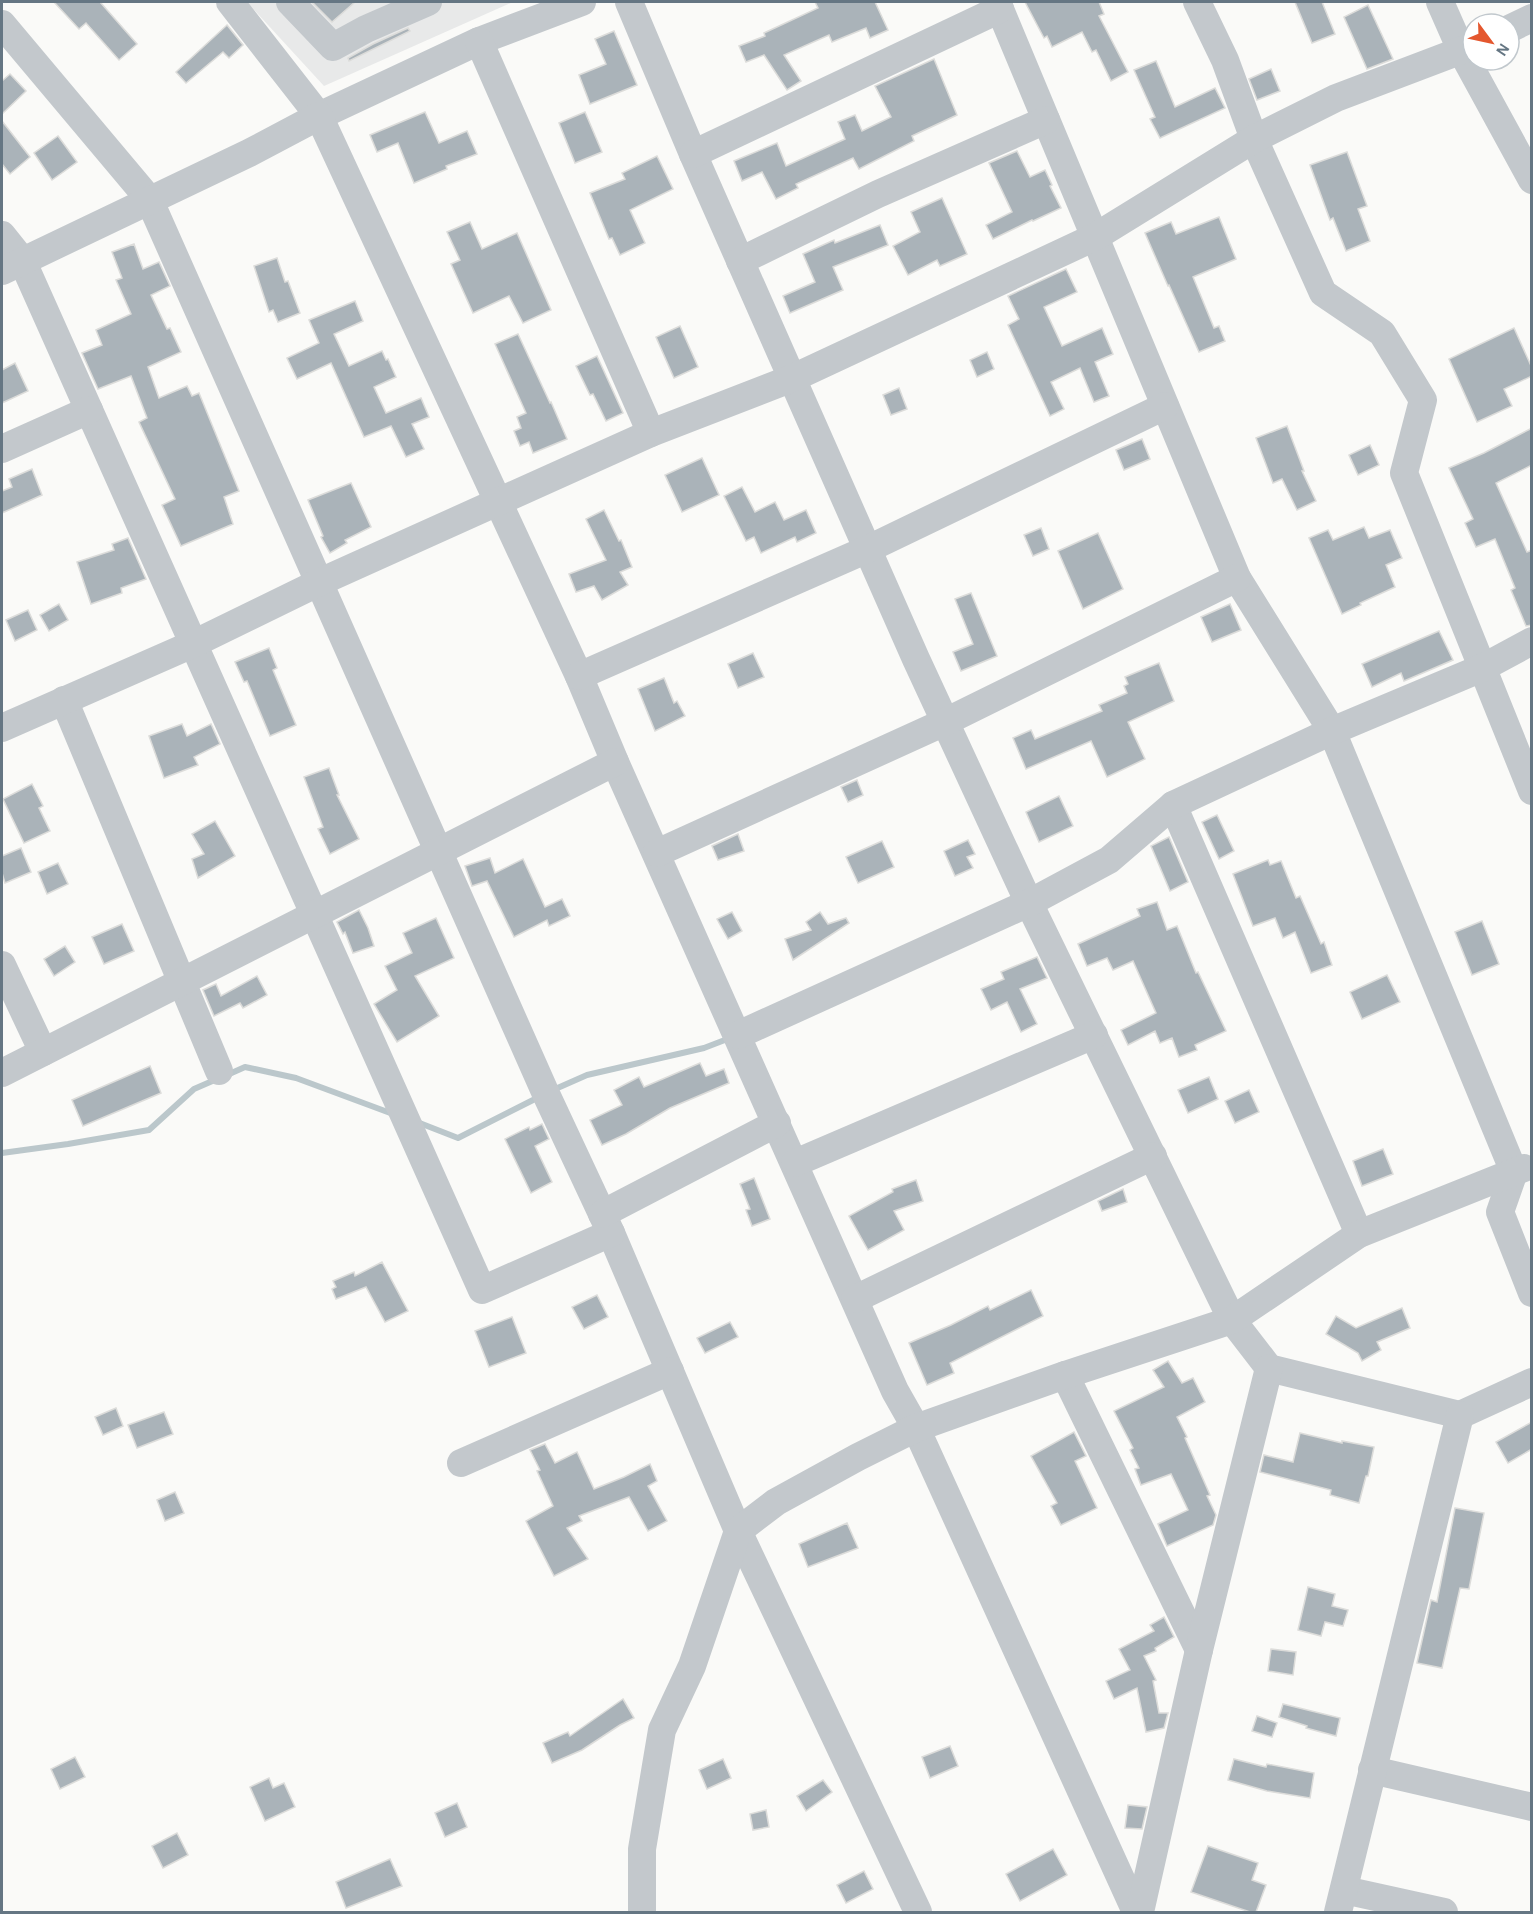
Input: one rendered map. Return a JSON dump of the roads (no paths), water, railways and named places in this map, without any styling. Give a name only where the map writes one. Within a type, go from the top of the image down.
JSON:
[{"type":"street","points":[[290,2],[333,47],[419,4]]},
{"type":"street","points":[[12,266],[249,153],[319,116],[479,41],[582,2]]},
{"type":"street","points":[[629,2],[693,154],[945,722],[1029,903],[1232,1320],[1269,1368],[1460,1415],[1532,1382]]},
{"type":"street","points":[[1197,2],[1225,60],[1254,139],[1323,293],[1382,333],[1423,400],[1404,473],[1532,791]]},
{"type":"street","points":[[1440,2],[1461,39]]},
{"type":"street","points":[[232,3],[319,116],[579,676],[615,762],[896,1391],[916,1428],[1138,1912]]},
{"type":"street","points":[[693,154],[999,5],[1237,578],[1332,731],[1523,1168]]},
{"type":"street","points":[[2,24],[149,199],[546,1094],[607,1224],[738,1531],[918,1912]]},
{"type":"street","points":[[479,41],[651,433]]},
{"type":"street","points":[[2,728],[193,644],[320,582],[651,433],[793,378],[1095,237],[1254,139],[1336,98],[1461,51]]},
{"type":"street","points":[[1478,72],[1532,180]]},
{"type":"street","points":[[740,261],[878,194],[1046,120]]},
{"type":"street","points":[[2,235],[12,266],[89,410],[482,1290],[607,1224],[777,1123]]},
{"type":"street","points":[[579,676],[868,549],[1165,406]]},
{"type":"street","points":[[2,448],[89,410]]},
{"type":"street","points":[[657,853],[945,722],[1237,578]]},
{"type":"street","points":[[738,1035],[1029,903],[1110,860],[1173,805],[1332,731],[1482,668],[1532,641]]},
{"type":"street","points":[[64,700],[219,1071]]},
{"type":"street","points":[[2,1073],[615,762]]},
{"type":"street","points":[[1173,805],[1359,1234]]},
{"type":"street","points":[[2,964],[43,1052]]},
{"type":"street","points":[[795,1163],[1094,1035]]},
{"type":"street","points":[[855,1299],[1153,1156]]},
{"type":"street","points":[[642,1912],[642,1849],[662,1730],[692,1666],[738,1531],[776,1502],[916,1428],[1065,1375],[1232,1320],[1359,1234],[1523,1168]]},
{"type":"street","points":[[1523,1168],[1500,1212],[1532,1293]]},
{"type":"street","points":[[1138,1912],[1199,1650],[1269,1368]]},
{"type":"street","points":[[461,1463],[670,1371]]},
{"type":"street","points":[[1065,1375],[1199,1650]]},
{"type":"street","points":[[1444,1912],[1341,1901],[1460,1415]]},
{"type":"street","points":[[1372,1770],[1532,1807]]},
{"type":"waterway","points":[[553,1090],[587,1075],[704,1048],[730,1038]]},
{"type":"waterway","points":[[227,1075],[245,1067],[296,1078],[393,1114]]},
{"type":"waterway","points":[[2,1153],[149,1130],[194,1089],[217,1079]]},
{"type":"waterway","points":[[417,1122],[458,1138],[539,1097]]}]
